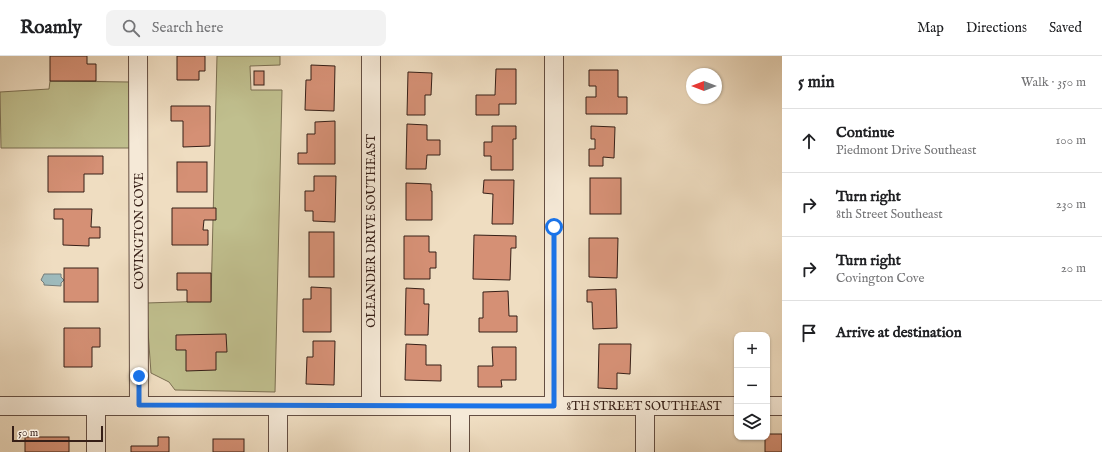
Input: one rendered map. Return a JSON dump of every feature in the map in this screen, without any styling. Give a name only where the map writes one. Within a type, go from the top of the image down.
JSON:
[{"type":"street","name":"COVINGTON COVE","points":[[138,56],[139,405]]},
{"type":"street","name":"OLEANDER DRIVE SOUTHEAST","points":[[371,56],[371,406]]},
{"type":"street","points":[[554,56],[554,406]]},
{"type":"street","name":"8TH STREET SOUTHEAST","points":[[0,406],[734,406]]},
{"type":"street","points":[[96,406],[96,452]]},
{"type":"street","points":[[278,406],[278,452]]},
{"type":"street","points":[[460,406],[460,452]]},
{"type":"street","points":[[645,406],[645,452]]},
{"type":"street","points":[[770,406],[782,406]]},
{"type":"shaded area","points":[[217,56],[280,56],[280,65],[250,66],[251,90],[282,90],[275,392],[175,390],[169,382],[151,373],[146,303],[211,301]]},
{"type":"shaded area","points":[[50,81],[130,82],[132,148],[1,148],[0,92],[49,89]]},
{"type":"water","points":[[44,274],[61,274],[61,277],[64,280],[61,283],[61,286],[44,285],[41,280]]},
{"type":"building","points":[[50,56],[87,56],[87,64],[96,64],[96,81],[50,81]]},
{"type":"building","points":[[177,56],[205,56],[205,71],[199,71],[199,80],[177,80]]},
{"type":"building","points":[[311,65],[335,66],[334,111],[305,110],[306,80],[311,80]]},
{"type":"building","points":[[496,69],[516,69],[516,104],[499,104],[499,115],[476,115],[476,95],[495,95]]},
{"type":"building","points":[[589,70],[618,70],[618,97],[627,97],[627,114],[586,114],[586,97],[596,97],[596,86],[589,86]]},
{"type":"building","points":[[254,71],[264,71],[264,85],[254,85]]},
{"type":"building","points":[[408,72],[432,73],[431,95],[425,95],[425,115],[407,115]]},
{"type":"building","points":[[171,106],[210,106],[210,146],[183,147],[183,121],[171,121]]},
{"type":"building","points":[[335,121],[335,164],[298,164],[298,153],[307,153],[307,134],[315,134],[315,122]]},
{"type":"building","points":[[407,124],[427,125],[427,140],[440,140],[440,155],[427,155],[426,169],[406,169]]},
{"type":"building","points":[[492,126],[516,126],[516,139],[513,139],[513,170],[491,170],[491,156],[484,156],[484,142],[492,142]]},
{"type":"building","points":[[591,126],[615,127],[614,158],[603,157],[603,166],[589,166],[589,149],[595,149],[595,139],[591,139]]},
{"type":"building","points":[[48,156],[103,156],[103,174],[84,174],[84,192],[48,192]]},
{"type":"building","points":[[177,162],[207,162],[207,192],[177,192]]},
{"type":"building","points":[[314,176],[336,176],[335,222],[313,221],[313,211],[305,211],[305,191],[314,191]]},
{"type":"building","points":[[590,178],[621,178],[621,214],[590,214]]},
{"type":"building","points":[[484,180],[514,180],[513,224],[492,224],[493,194],[483,193]]},
{"type":"building","points":[[406,183],[431,184],[432,220],[406,220]]},
{"type":"building","points":[[172,208],[216,208],[216,220],[204,220],[203,230],[208,230],[208,245],[172,245]]},
{"type":"building","points":[[54,209],[92,209],[91,227],[100,227],[100,238],[89,238],[89,246],[63,245],[63,219],[54,219]]},
{"type":"building","points":[[309,232],[334,232],[334,277],[309,277]]},
{"type":"building","points":[[474,235],[516,236],[516,248],[511,248],[510,280],[473,279]]},
{"type":"building","points":[[404,236],[429,236],[429,252],[436,252],[436,268],[430,268],[430,279],[404,279]]},
{"type":"building","points":[[589,238],[618,238],[617,278],[589,277]]},
{"type":"building","points":[[64,268],[98,268],[98,302],[64,302]]},
{"type":"building","points":[[177,273],[211,273],[211,302],[187,302],[187,290],[177,290]]},
{"type":"building","points":[[311,287],[331,288],[331,332],[303,332],[303,299],[311,299]]},
{"type":"building","points":[[406,288],[424,289],[424,304],[429,304],[428,335],[405,335]]},
{"type":"building","points":[[616,289],[617,328],[593,329],[592,302],[587,302],[587,290]]},
{"type":"building","points":[[508,291],[509,316],[517,316],[517,332],[479,332],[479,318],[483,318],[483,292]]},
{"type":"building","points":[[64,328],[100,328],[100,347],[92,347],[92,367],[64,367]]},
{"type":"building","points":[[226,334],[227,352],[216,352],[216,370],[186,371],[186,350],[176,350],[176,335]]},
{"type":"building","points":[[313,341],[335,341],[334,385],[306,384],[307,357],[313,357]]},
{"type":"building","points":[[406,344],[426,345],[426,365],[441,365],[441,381],[405,380]]},
{"type":"building","points":[[599,344],[631,344],[630,374],[617,373],[617,389],[598,388]]},
{"type":"building","points":[[492,347],[516,347],[516,380],[501,380],[502,387],[478,387],[478,366],[493,366]]},
{"type":"building","points":[[770,434],[782,434],[782,452],[765,452],[765,440],[770,440]]},
{"type":"building","points":[[25,437],[69,437],[69,452],[25,452]]},
{"type":"building","points":[[158,437],[169,437],[169,452],[131,452],[131,446],[158,446]]},
{"type":"building","points":[[213,439],[244,439],[244,452],[213,452]]},
{"type":"route","points":[[139,376],[139,405],[554,406],[554,227]]}]
